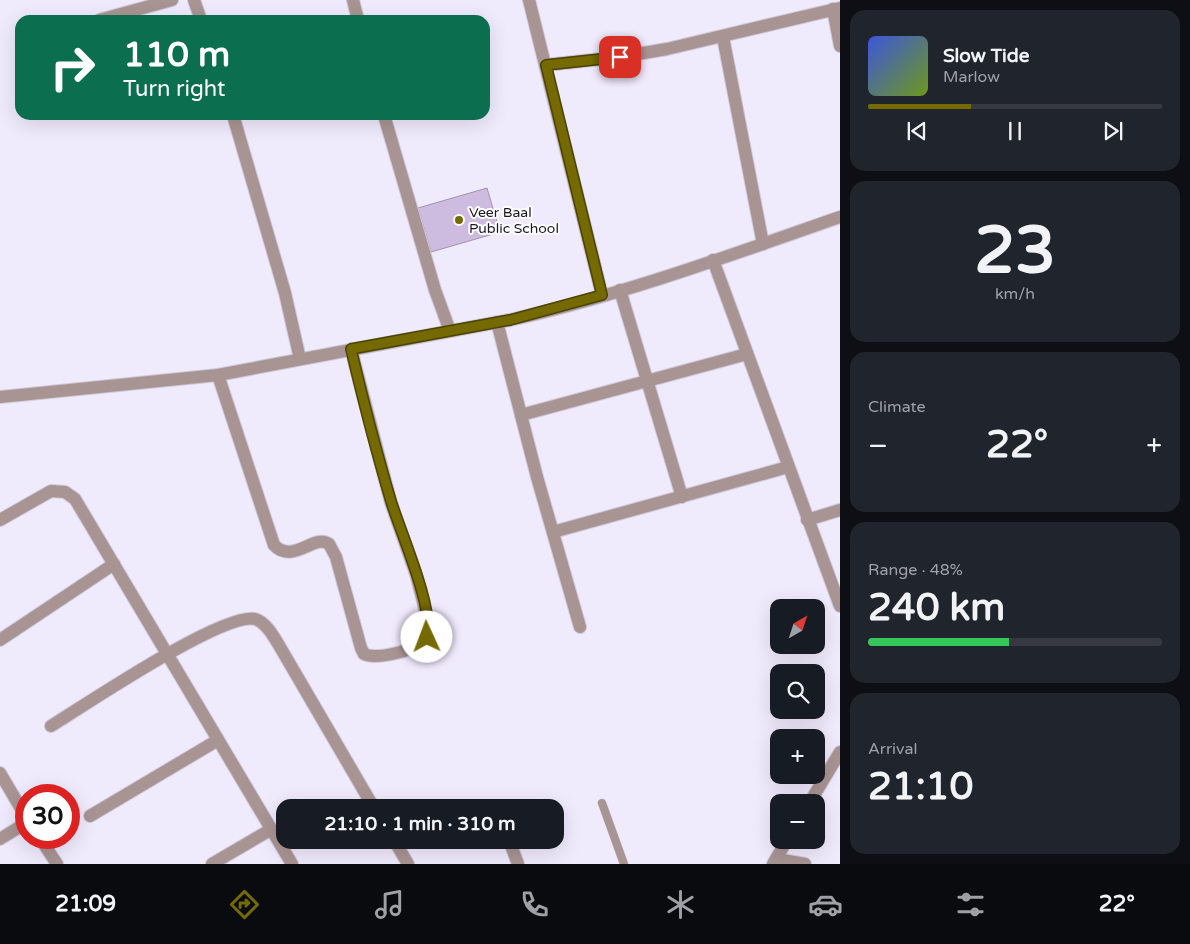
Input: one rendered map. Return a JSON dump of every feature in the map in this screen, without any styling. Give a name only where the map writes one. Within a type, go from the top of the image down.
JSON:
[{"type":"street","points":[[117,15],[172,0]]},
{"type":"street","points":[[194,0],[199,15]]},
{"type":"street","points":[[353,0],[357,15]]},
{"type":"street","points":[[529,0],[602,295]]},
{"type":"street","points":[[546,65],[620,57],[723,37],[837,8],[840,46]]},
{"type":"street","points":[[723,37],[763,244]]},
{"type":"street","points":[[234,120],[286,293],[300,359]]},
{"type":"street","points":[[385,120],[435,290],[450,331]]},
{"type":"street","points":[[0,397],[218,375],[497,322],[552,310],[620,290],[840,217]]},
{"type":"street","points":[[713,260],[840,606]]},
{"type":"street","points":[[620,290],[682,497]]},
{"type":"street","points":[[497,322],[552,532],[580,627]]},
{"type":"street","points":[[218,375],[274,545],[279,550],[286,552],[297,551],[320,542],[329,544],[336,557],[361,648],[364,654],[380,656],[422,642],[427,637],[430,629],[416,574],[391,502],[351,349]]},
{"type":"street","points":[[521,415],[747,354]]},
{"type":"street","points":[[552,532],[788,468]]},
{"type":"street","points":[[0,520],[51,491],[65,492],[75,499],[84,511],[166,654],[292,864]]},
{"type":"street","points":[[807,520],[840,510]]},
{"type":"street","points":[[0,640],[114,564]]},
{"type":"street","points":[[51,726],[166,654],[229,623],[244,618],[257,620],[267,628],[280,646],[369,799]]},
{"type":"street","points":[[90,816],[218,740]]},
{"type":"street","points":[[815,794],[840,752]]},
{"type":"street","points":[[0,773],[15,798]]},
{"type":"street","points":[[0,839],[15,830]]},
{"type":"street","points":[[212,864],[270,830]]},
{"type":"street","points":[[47,849],[57,864]]},
{"type":"street","points":[[399,849],[408,864]]},
{"type":"street","points":[[512,849],[518,864]]},
{"type":"street","points":[[782,849],[775,861],[805,864]]},
{"type":"lane","points":[[602,803],[624,864]]},
{"type":"building","name":"Veer Baal Public School","points":[[487,188],[500,232],[431,252],[418,208]]},
{"type":"place","name":"Veer Baal Public School","points":[[459,220]]},
{"type":"route","points":[[427,637],[430,629],[429,621],[416,574],[391,502],[351,349],[510,320],[602,295],[546,65],[620,57]]}]
